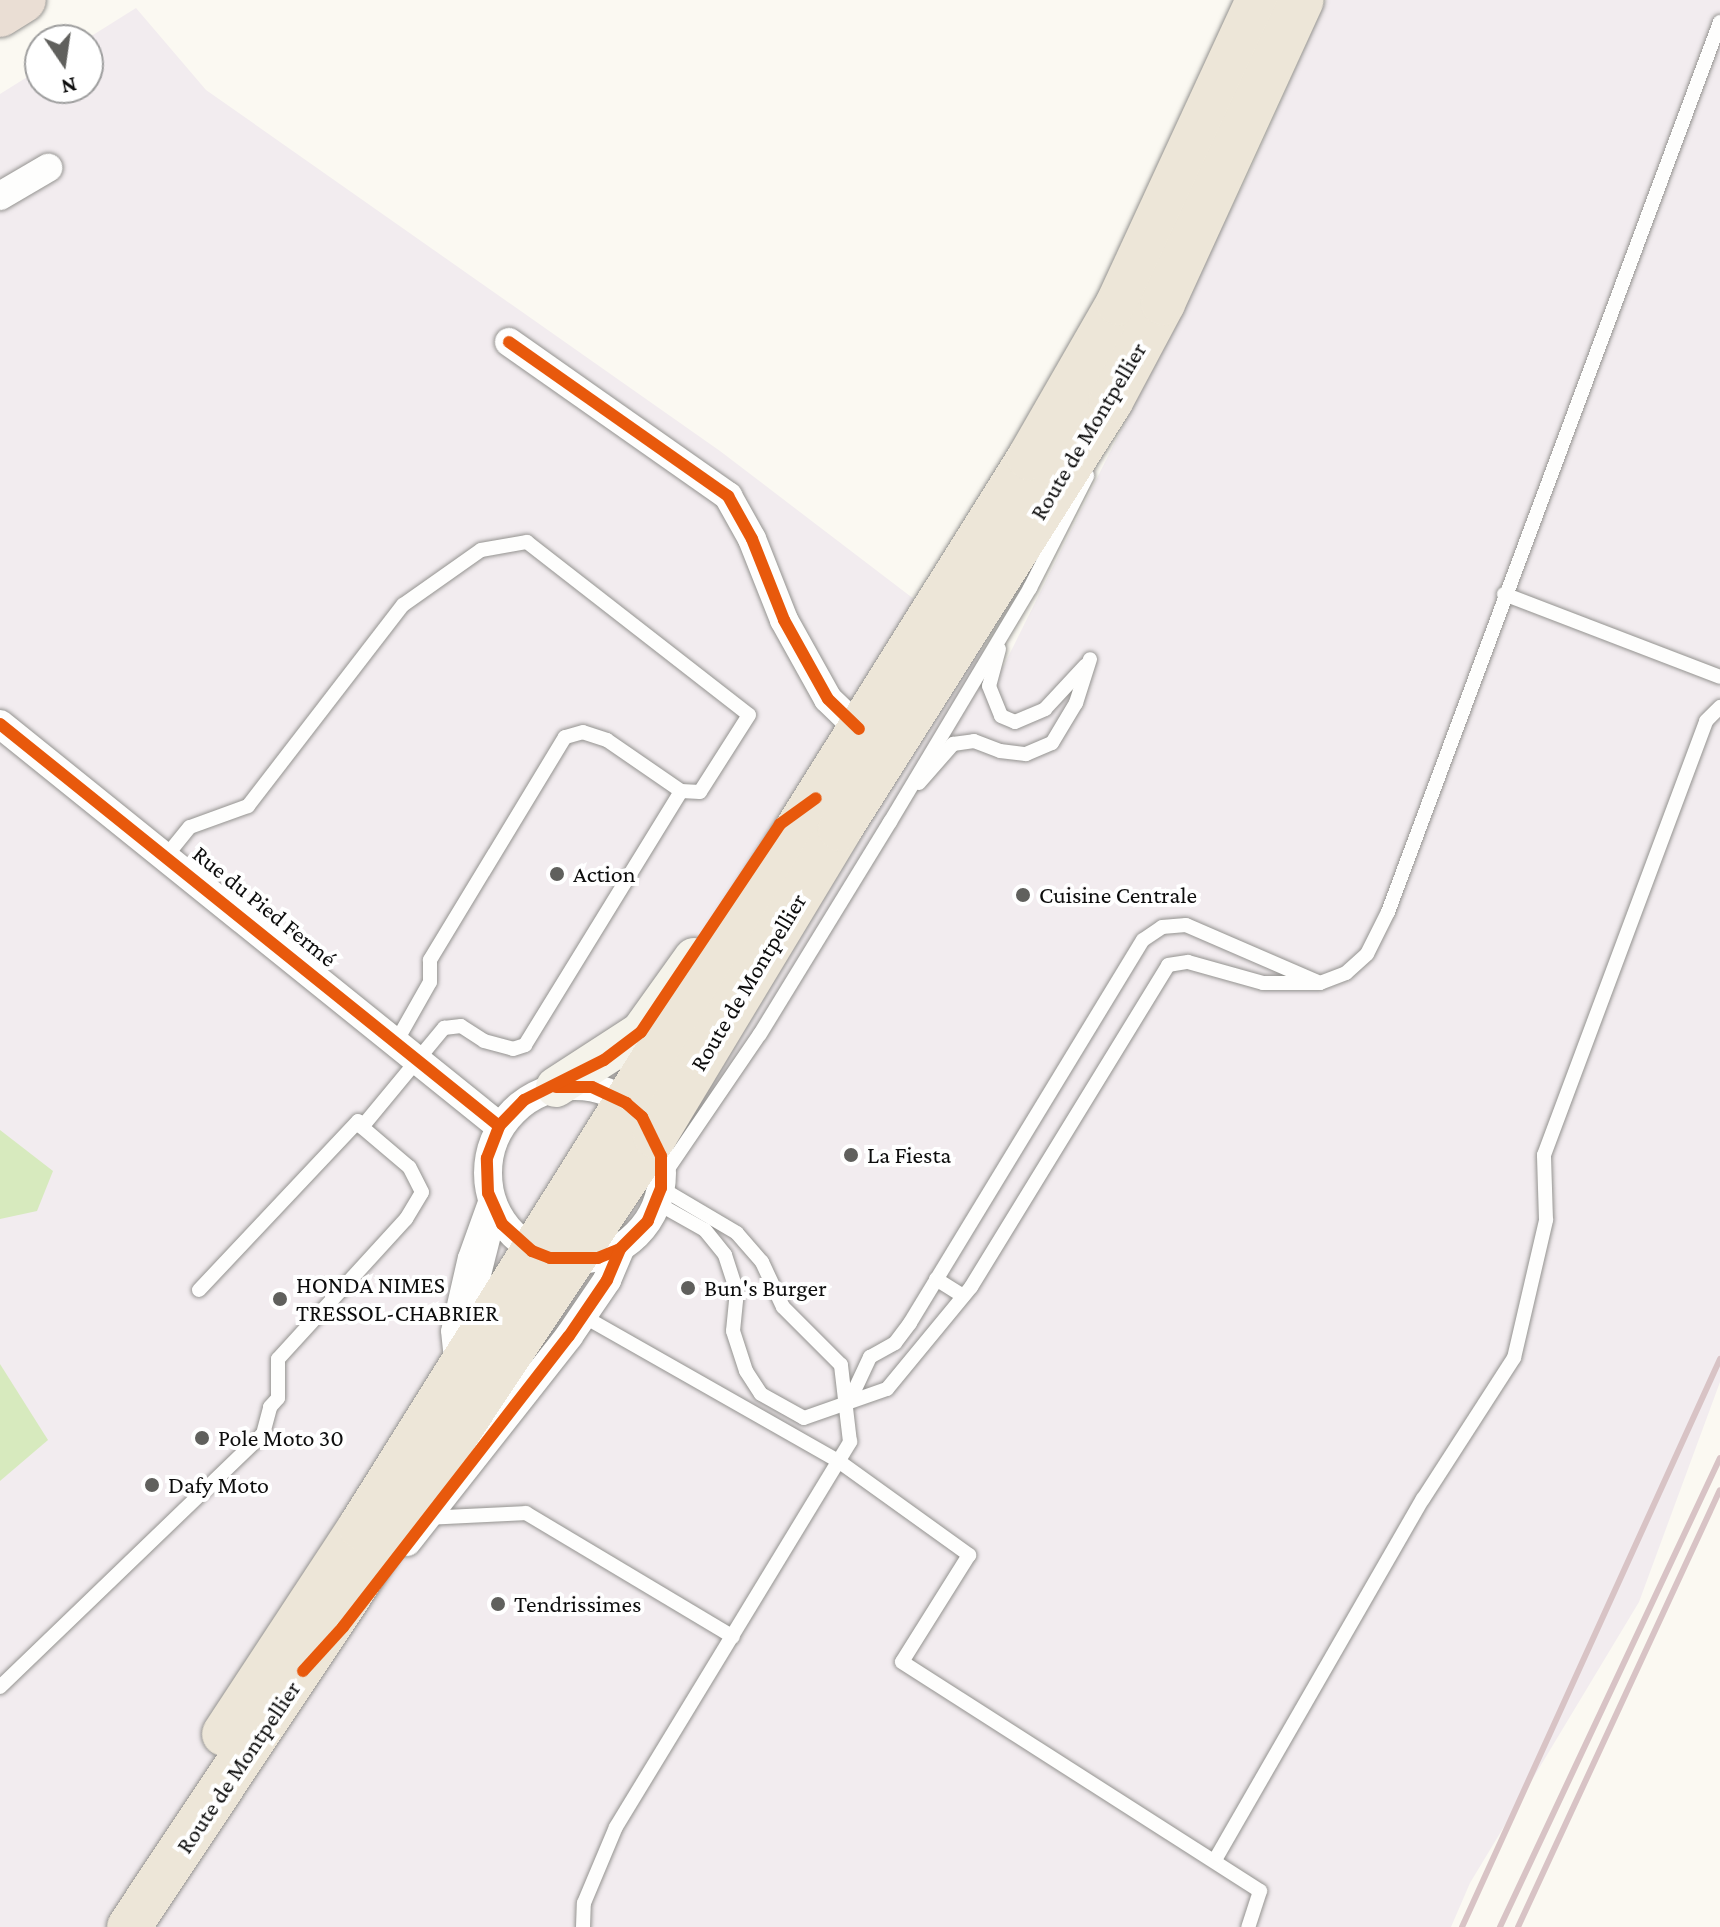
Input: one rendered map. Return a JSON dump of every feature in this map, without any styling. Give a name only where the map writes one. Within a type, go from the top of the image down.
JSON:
[{"type":"highway","points":[[0,15],[24,0]]},
{"type":"main road","name":"Route de Montpellier","points":[[129,1927],[303,1671],[552,1256],[626,1103],[1029,458],[1118,303],[1258,0]]},
{"type":"main road","name":"Route de Montpellier","points":[[98,1927],[360,1527],[447,1380],[552,1256],[659,1176],[848,816],[1111,401],[1163,303],[1302,0]]},
{"type":"street","points":[[0,196],[48,168]]},
{"type":"street","points":[[509,342],[728,496],[752,539],[784,620],[828,699],[859,729]]},
{"type":"street","name":"Rue du Pied Fermé","points":[[0,724],[167,855],[499,1126]]},
{"type":"street","points":[[447,1380],[475,1301],[491,1200],[487,1158],[499,1126],[524,1100],[556,1087],[641,1032],[780,824],[816,798]]},
{"type":"street","points":[[303,1671],[343,1627],[583,1316],[607,1280],[620,1249],[642,1229],[659,1176],[626,1103],[592,1087],[556,1087]]},
{"type":"street","points":[[491,1200],[502,1224],[552,1256],[620,1249]]},
{"type":"lane","points":[[659,1176],[725,1255],[737,1291],[733,1331],[746,1371],[761,1394],[804,1418],[887,1389],[963,1296],[994,1255],[1168,965],[1188,962],[1263,983],[1320,983],[1346,973],[1367,954],[1388,912],[1504,594],[1720,22]]},
{"type":"lane","points":[[659,1176],[760,1034],[1004,632],[1087,477],[1111,401]]},
{"type":"lane","points":[[167,855],[190,827],[248,806],[403,605],[420,590],[481,550],[527,542],[749,715],[700,792],[681,791],[607,740],[583,732],[565,737],[430,960],[430,982],[396,1042]]},
{"type":"lane","points":[[1504,594],[1720,677]]},
{"type":"lane","points":[[890,822],[953,744],[974,741],[1000,751],[1026,754],[1052,743],[1068,716],[1090,659],[1045,709],[1027,720],[1001,716],[989,686],[1004,632]]},
{"type":"lane","points":[[1215,1860],[1423,1499],[1514,1358],[1546,1220],[1544,1155],[1706,721],[1720,707]]},
{"type":"lane","points":[[362,1127],[444,1028],[461,1026],[484,1041],[513,1049],[525,1045],[681,791]]},
{"type":"lane","points":[[848,1402],[870,1357],[895,1343],[936,1279],[1143,940],[1162,927],[1186,925],[1320,983]]},
{"type":"lane","points":[[0,1687],[263,1434],[270,1407],[278,1398],[278,1359],[406,1219],[422,1192],[409,1167],[358,1121],[199,1290]]},
{"type":"lane","points":[[583,1927],[584,1903],[616,1827],[850,1442],[848,1402],[841,1365],[783,1307],[762,1262],[737,1233],[659,1176]]},
{"type":"lane","points":[[936,1279],[963,1296]]},
{"type":"lane","points":[[583,1316],[837,1460],[969,1555],[902,1662],[1260,1891],[1248,1927]]},
{"type":"lane","points":[[426,1518],[526,1513],[733,1637]]},
{"type":"shaded area","points":[[1326,0],[1720,0],[1720,1382],[1639,1602],[1470,1883],[1451,1927],[0,1927],[0,94],[24,79],[24,104],[104,104],[104,28],[136,8],[206,90],[720,451],[1003,667],[1247,177]]},
{"type":"green space","points":[[0,1130],[53,1171],[37,1211],[0,1219]]},
{"type":"green space","points":[[0,1364],[48,1440],[0,1481]]},
{"type":"railway","points":[[1462,1927],[1720,1359]]},
{"type":"railway","points":[[1500,1927],[1720,1458]]},
{"type":"railway","points":[[1518,1927],[1720,1490]]},
{"type":"cycle path","points":[[509,342],[728,496],[752,539],[784,620],[828,699],[859,729]]},
{"type":"cycle path","points":[[0,724],[499,1126]]},
{"type":"cycle path","points":[[556,1087],[592,1087],[626,1103],[642,1117],[661,1156],[661,1188],[648,1221],[620,1249],[598,1258],[550,1258],[532,1251],[502,1224],[488,1193],[487,1158],[499,1126],[524,1100],[604,1060],[641,1032],[780,824],[816,798]]},
{"type":"cycle path","points":[[303,1671],[343,1627],[569,1336],[607,1280],[620,1249]]},
{"type":"place","name":"Action","points":[[557,874]]},
{"type":"place","name":"Cuisine Centrale","points":[[1023,895]]},
{"type":"place","name":"La Fiesta","points":[[851,1155]]},
{"type":"place","name":"Bun's Burger","points":[[688,1288]]},
{"type":"place","name":"HONDA NIMES TRESSOL-CHABRIER","points":[[280,1299]]},
{"type":"place","name":"Pole Moto 30","points":[[202,1438]]},
{"type":"place","name":"Dafy Moto","points":[[152,1485]]},
{"type":"place","name":"Tendrissimes","points":[[498,1604]]}]
